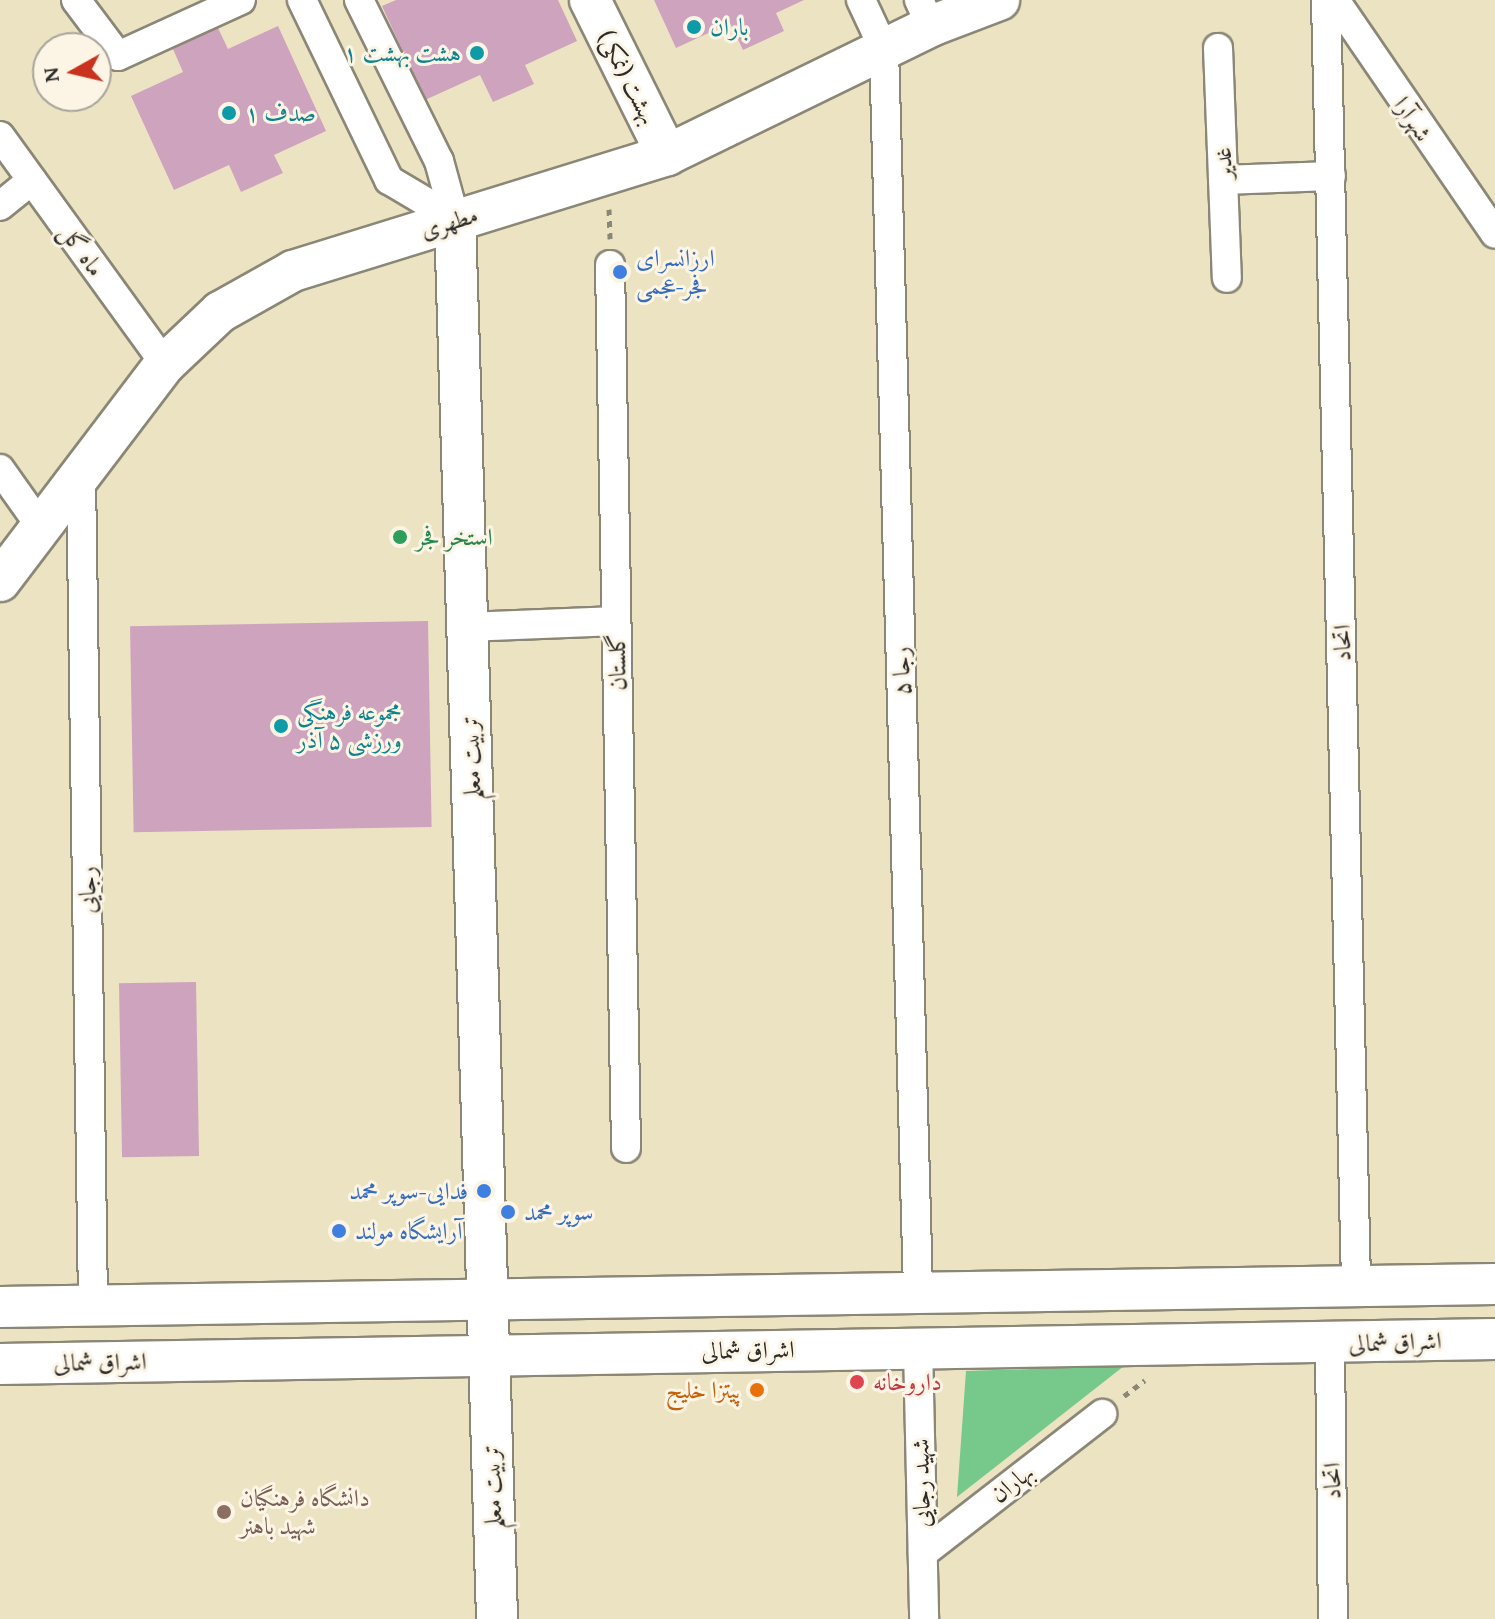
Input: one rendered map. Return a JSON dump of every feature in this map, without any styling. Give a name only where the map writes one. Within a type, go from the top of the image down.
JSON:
[{"type":"main road","name":"بهشت (نمکی)","points":[[590,0],[667,155]]},
{"type":"main road","name":"مطهری","points":[[0,581],[165,364],[220,312],[293,271],[455,219],[609,176],[667,155],[884,49],[925,13],[999,0]]},
{"type":"main road","name":"تربیت معلم","points":[[455,219],[497,1619]]},
{"type":"main road","points":[[0,1307],[1495,1284]]},
{"type":"main road","name":"اشراق شمالی","points":[[0,1364],[1495,1339]]},
{"type":"street","points":[[76,0],[118,56],[241,0]]},
{"type":"street","points":[[302,0],[389,180],[455,219]]},
{"type":"street","points":[[359,0],[439,161],[455,219]]},
{"type":"street","points":[[861,0],[884,49]]},
{"type":"street","name":"اتحاد","points":[[1326,0],[1356,1286]]},
{"type":"street","name":"شهرآرا","points":[[1335,0],[1495,234]]},
{"type":"street","name":"غدیر","points":[[1218,48],[1227,278]]},
{"type":"street","name":"رجا ۵","points":[[884,49],[918,1293]]},
{"type":"street","name":"ماه گل","points":[[0,136],[165,364]]},
{"type":"street","points":[[1223,180],[1331,176]]},
{"type":"street","points":[[0,206],[32,180]]},
{"type":"street","name":"گلستان","points":[[610,265],[626,1148]]},
{"type":"street","points":[[0,469],[41,527]]},
{"type":"street","name":"رجایی","points":[[81,475],[93,1306]]},
{"type":"street","points":[[467,627],[616,621]]},
{"type":"street","name":"اتحاد","points":[[1330,1344],[1333,1619]]},
{"type":"street","name":"شهید رجایی","points":[[918,1347],[924,1619]]},
{"type":"street","name":"بهاران","points":[[923,1553],[1102,1414]]},
{"type":"path","points":[[609,176],[610,265]]},
{"type":"green space","points":[[1124,1366],[957,1497],[966,1371]]},
{"type":"building","name":"هشت بهشت ۱","points":[[396,0],[558,0],[577,41],[525,65],[534,84],[493,102],[480,75],[425,100],[382,6]]},
{"type":"building","name":"باران","points":[[654,0],[804,0],[776,13],[784,31],[743,50],[730,23],[676,48]]},
{"type":"building","name":"صدف ۱","points":[[278,26],[326,131],[274,155],[283,173],[241,192],[229,165],[174,190],[131,96],[183,72],[173,49],[218,28],[228,49]]},
{"type":"building","name":"مجموعه فرهنگی ورزشی ۵ آذر","points":[[428,621],[432,827],[134,832],[130,626]]},
{"type":"building","points":[[196,982],[199,1156],[122,1157],[119,983]]},
{"type":"place","name":"باران","points":[[694,27]]},
{"type":"place","name":"هشت بهشت ۱","points":[[477,53]]},
{"type":"place","name":"صدف ۱","points":[[229,113]]},
{"type":"place","name":"ارزانسرای فجر-عجمی","points":[[620,272]]},
{"type":"place","name":"استخر فجر","points":[[400,537]]},
{"type":"place","name":"مجموعه فرهنگی ورزشی ۵ آذر","points":[[281,726]]},
{"type":"place","name":"فدایی-سوپر محمد","points":[[484,1191]]},
{"type":"place","name":"سوپر محمد","points":[[508,1212]]},
{"type":"place","name":"آرایشگاه مولند","points":[[339,1231]]},
{"type":"place","name":"داروخانه","points":[[857,1382]]},
{"type":"place","name":"پیتزا خلیج","points":[[757,1390]]},
{"type":"place","name":"دانشگاه فرهنگیان شهید باهنر","points":[[224,1512]]}]
